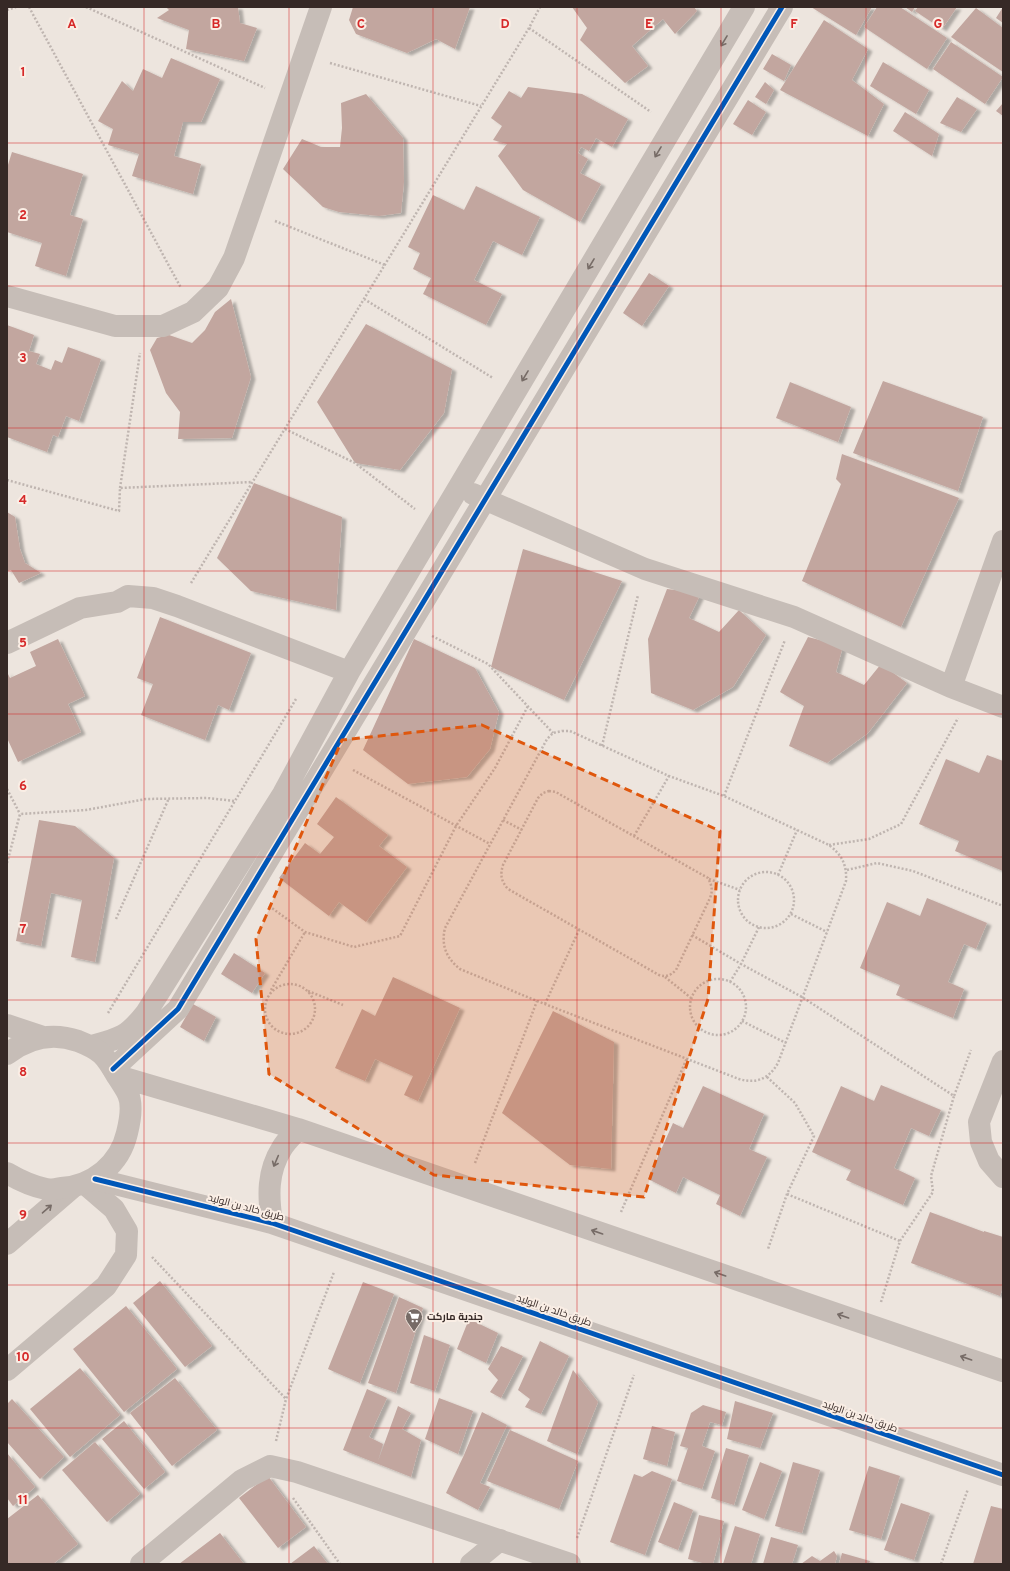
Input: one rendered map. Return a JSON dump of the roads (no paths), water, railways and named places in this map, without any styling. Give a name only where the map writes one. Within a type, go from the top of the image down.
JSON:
[{"type":"street","points":[[7,296],[115,326],[163,326],[193,312],[218,288],[234,258],[321,7]]},
{"type":"street","points":[[92,1046],[121,1038],[135,1027],[146,1013],[283,794],[349,672],[744,7]]},
{"type":"street","points":[[116,1072],[178,1009],[782,7]]},
{"type":"street","points":[[458,488],[644,569],[794,617],[960,691],[1003,707]]},
{"type":"street","points":[[960,691],[1003,541]]},
{"type":"street","points":[[7,643],[80,608],[117,602],[128,596],[153,598],[349,672]]},
{"type":"street","points":[[7,1025],[43,1037],[68,1038],[92,1046],[107,1058],[116,1072],[128,1095],[131,1119],[125,1142],[113,1163],[84,1183],[7,1244]]},
{"type":"street","points":[[7,1054],[20,1044],[43,1037]]},
{"type":"street","points":[[1003,1061],[979,1122],[981,1142],[989,1161],[1003,1177]]},
{"type":"street","points":[[116,1072],[298,1129],[1003,1371]]},
{"type":"street","points":[[272,1223],[268,1198],[272,1172],[282,1148],[298,1129]]},
{"type":"street","name":"طريق خالد بن الوليد","points":[[7,1173],[23,1183],[47,1189],[84,1183],[272,1223],[1003,1475]]},
{"type":"street","points":[[7,1370],[106,1286],[126,1255],[127,1231],[114,1209],[84,1183]]},
{"type":"street","points":[[141,1564],[242,1480],[270,1466],[297,1472],[569,1564]]},
{"type":"street","points":[[471,1564],[500,1540]]},
{"type":"place","name":"جندية ماركت","points":[[414,1332]]}]
